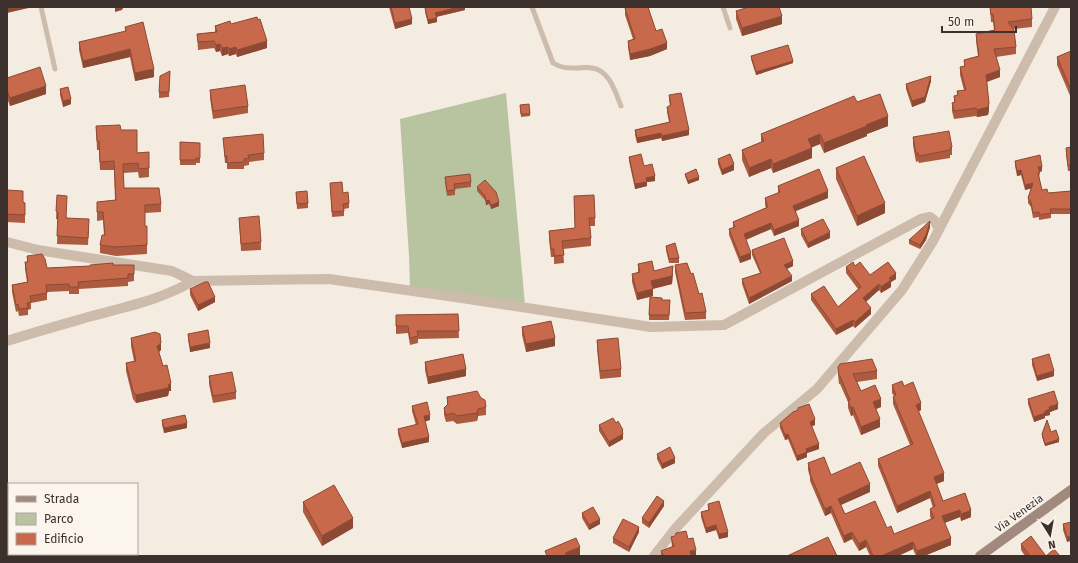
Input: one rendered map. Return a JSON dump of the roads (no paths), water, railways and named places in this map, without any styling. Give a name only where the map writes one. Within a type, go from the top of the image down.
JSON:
[{"type":"main road","name":"Via Venezia","points":[[980,556],[1071,490]]},
{"type":"street","points":[[654,556],[675,529],[764,433],[817,388],[902,290],[939,229],[1055,7]]},
{"type":"street","points":[[7,242],[38,250],[172,271],[193,281],[329,280],[470,299],[651,327],[724,325],[921,219],[930,217],[934,220],[939,229]]},
{"type":"street","points":[[7,341],[159,298],[193,281]]},
{"type":"lane","points":[[41,7],[55,69]]},
{"type":"lane","points":[[532,7],[553,63],[559,67],[592,67],[600,70],[612,84],[621,106]]},
{"type":"lane","points":[[723,7],[730,28]]}]
